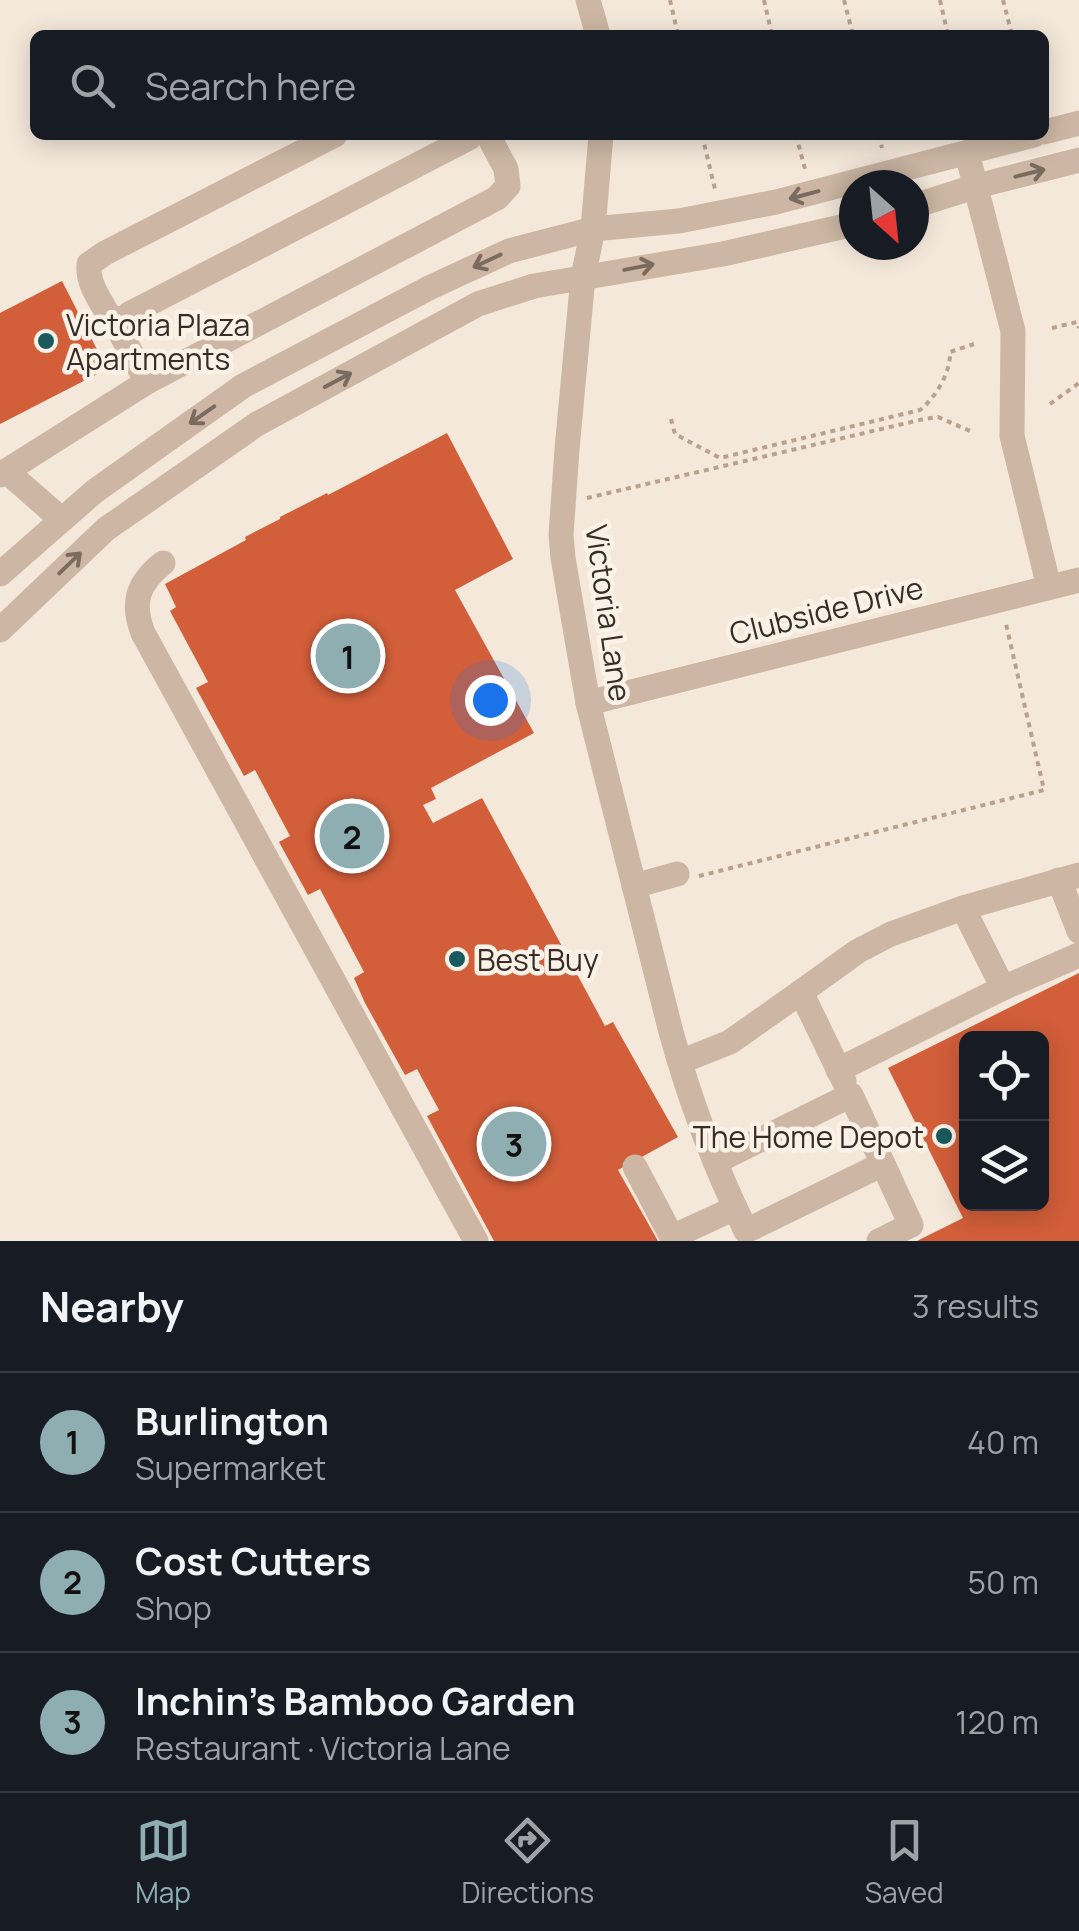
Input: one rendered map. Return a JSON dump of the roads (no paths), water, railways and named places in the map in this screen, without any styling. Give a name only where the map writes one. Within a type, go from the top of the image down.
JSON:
[{"type":"street","points":[[588,0],[597,30]]},
{"type":"street","points":[[1049,131],[1079,123]]},
{"type":"street","points":[[127,322],[109,316],[88,274],[89,264],[325,140]]},
{"type":"street","points":[[147,382],[122,336],[130,314],[465,140]]},
{"type":"street","points":[[61,519],[3,473],[147,382],[497,198],[508,186],[506,170],[491,140]]},
{"type":"street","name":"Victoria Lane","points":[[601,140],[567,449],[563,558],[588,703],[671,1032],[715,1162],[744,1227]]},
{"type":"street","points":[[0,574],[95,492],[243,386],[509,251],[593,229],[679,221],[776,202],[1014,140]]},
{"type":"street","points":[[967,152],[1013,331],[1012,436],[1049,587]]},
{"type":"street","points":[[929,201],[1079,160]]},
{"type":"street","points":[[0,630],[106,529],[257,424],[478,304],[534,286],[723,254],[839,227]]},
{"type":"street","points":[[163,563],[150,574],[138,598],[137,618],[476,1241]]},
{"type":"street","name":"Clubside Drive","points":[[588,703],[1079,580]]},
{"type":"street","points":[[634,886],[677,874]]},
{"type":"street","points":[[680,1062],[730,1042],[858,951],[891,934],[963,908],[1069,877],[1079,930]]},
{"type":"street","points":[[963,908],[1003,988]]},
{"type":"street","points":[[838,1070],[1079,955]]},
{"type":"street","points":[[800,992],[911,1225],[879,1241]]},
{"type":"street","points":[[715,1162],[851,1095]]},
{"type":"street","points":[[635,1166],[673,1239],[744,1227],[883,1164]]},
{"type":"place","name":"Victoria Plaza Apartments","points":[[46,341]]},
{"type":"place","name":"Burlington","points":[[348,656]]},
{"type":"place","name":"Cost Cutters","points":[[352,836]]},
{"type":"place","name":"Best Buy","points":[[457,959]]},
{"type":"place","name":"The Home Depot","points":[[944,1136]]},
{"type":"place","name":"Inchin's Bamboo Garden","points":[[514,1144]]}]
